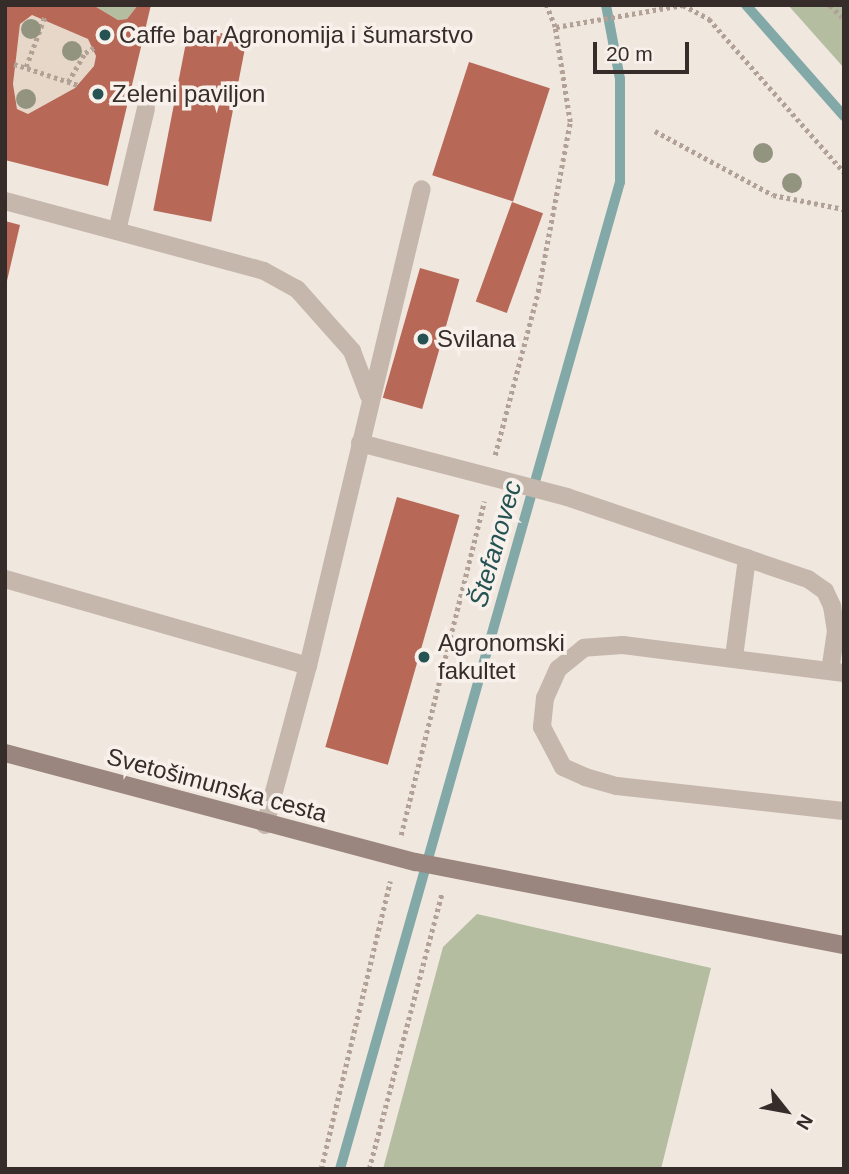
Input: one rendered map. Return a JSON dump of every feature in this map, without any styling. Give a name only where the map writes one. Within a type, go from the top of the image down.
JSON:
[{"type":"street","name":"Svetošimunska cesta","points":[[5,753],[265,825],[416,862],[844,945]]},
{"type":"lane","points":[[117,231],[146,108]]},
{"type":"lane","points":[[265,825],[308,666],[369,396],[422,189]]},
{"type":"lane","points":[[5,201],[264,271],[297,289],[352,352],[369,396]]},
{"type":"lane","points":[[360,443],[567,497],[808,579],[825,591],[836,631],[837,672],[623,645],[584,648],[558,669],[545,698],[542,727],[563,767],[585,777],[617,786],[844,811]]},
{"type":"lane","points":[[734,657],[747,558]]},
{"type":"lane","points":[[5,579],[308,666]]},
{"type":"path","points":[[321,1169],[396,857],[494,478],[538,292],[570,122],[555,27],[546,5]]},
{"type":"path","points":[[555,27],[581,25],[635,11],[683,5],[709,19],[844,172]]},
{"type":"path","points":[[830,5],[844,19]]},
{"type":"path","points":[[26,67],[45,16]]},
{"type":"path","points":[[68,82],[85,53],[95,47]]},
{"type":"path","points":[[14,64],[78,85]]},
{"type":"path","points":[[655,131],[773,195],[844,209]]},
{"type":"path","points":[[369,1169],[443,892],[438,891]]},
{"type":"green space","points":[[93,5],[138,5],[127,19],[118,20]]},
{"type":"green space","points":[[788,5],[844,5],[844,68]]},
{"type":"green space","points":[[477,914],[711,968],[661,1169],[383,1169],[443,947]]},
{"type":"shaded area","points":[[32,15],[88,39],[96,56],[94,66],[75,88],[28,114],[17,109],[13,84],[20,24]]},
{"type":"building","name":"Zeleni paviljon","points":[[5,5],[93,5],[118,20],[127,19],[138,5],[151,5],[108,186],[5,160]],"holes":[[[32,15],[88,39],[96,56],[94,66],[75,88],[28,114],[17,109],[13,84],[20,24]]]},
{"type":"building","points":[[189,27],[247,38],[211,222],[153,211]]},
{"type":"building","points":[[469,62],[550,88],[513,201],[432,175]]},
{"type":"building","points":[[512,202],[543,213],[507,313],[476,302]]},
{"type":"building","points":[[5,221],[20,225],[6,285],[5,285]]},
{"type":"building","name":"Svilana","points":[[420,268],[459,279],[422,409],[383,398]]},
{"type":"building","points":[[397,497],[459,515],[388,765],[325,747]]},
{"type":"waterway","name":"Štefanovec","points":[[340,1169],[620,182],[620,79],[606,5]]},
{"type":"waterway","points":[[746,5],[844,116]]},
{"type":"place","name":"Caffe bar Agronomija i šumarstvo","points":[[105,35]]},
{"type":"place","name":"Zeleni paviljon","points":[[98,94]]},
{"type":"place","name":"Svilana","points":[[423,339]]},
{"type":"place","name":"Agronomski fakultet","points":[[424,657]]}]
